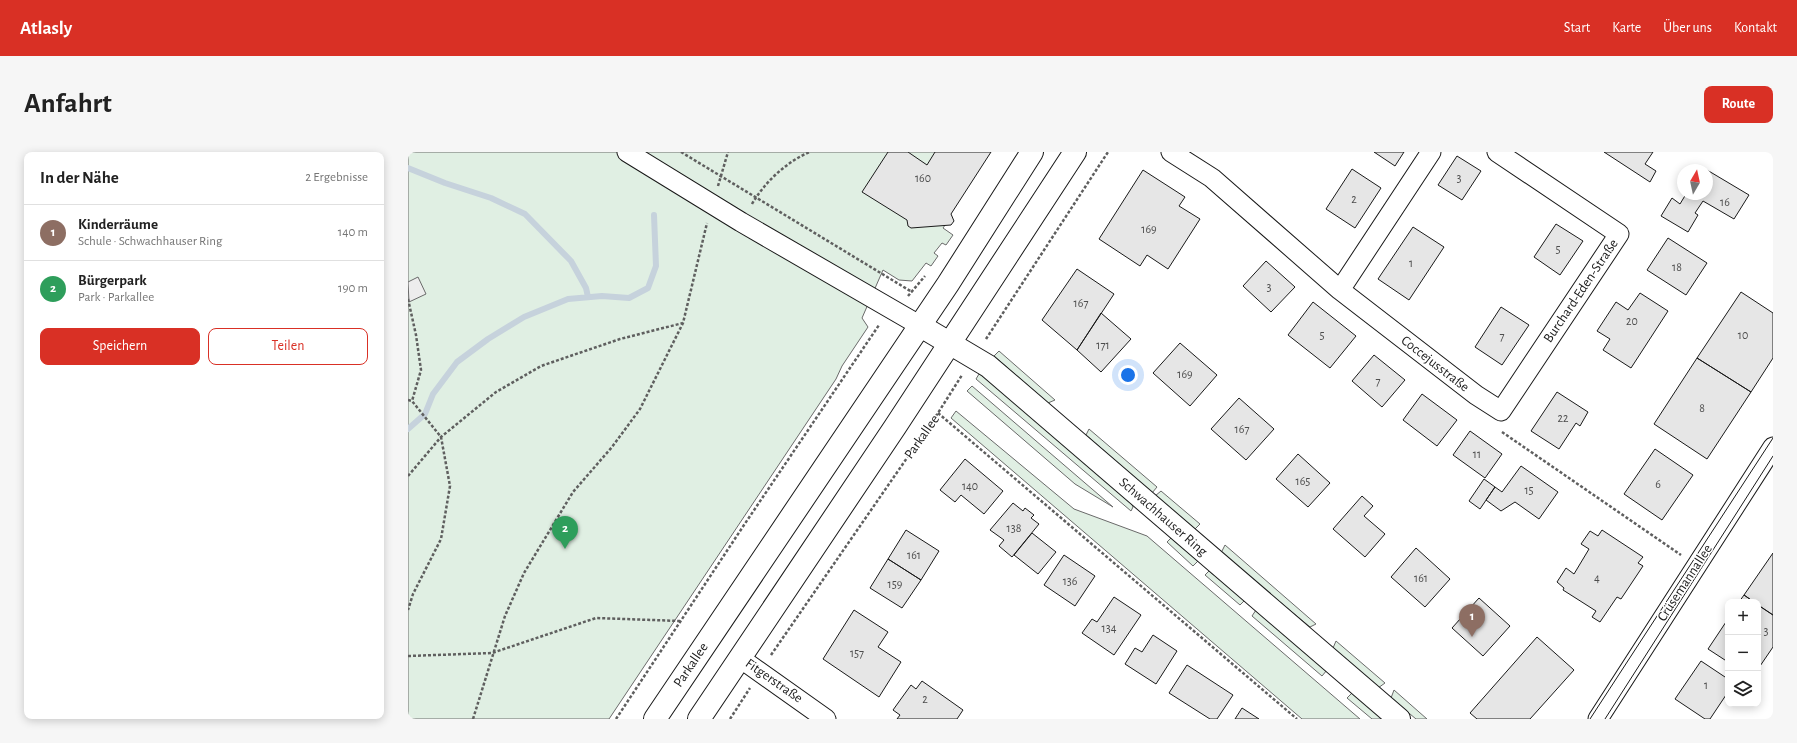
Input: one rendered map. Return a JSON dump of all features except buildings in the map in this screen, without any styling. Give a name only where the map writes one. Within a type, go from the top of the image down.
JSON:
[{"type":"main road","name":"Parkallee","points":[[655,719],[948,284],[1032,152]]},
{"type":"main road","name":"Parkallee","points":[[699,719],[950,343],[1075,152]]},
{"type":"main road","name":"Schwachhauser Ring","points":[[919,325],[974,357],[994,371],[1399,719]]},
{"type":"street","points":[[627,152],[712,205],[919,325]]},
{"type":"street","name":"Coccejusstraße","points":[[1171,152],[1212,178],[1340,290],[1476,395],[1501,411]]},
{"type":"street","points":[[1340,290],[1431,152]]},
{"type":"street","name":"Burchard-Eden-Straße","points":[[1497,152],[1619,234],[1501,411]]},
{"type":"street","name":"Crüsemannallee","points":[[1598,719],[1696,565],[1773,448]]},
{"type":"street","name":"Fitgerstraße","points":[[740,658],[826,719]]},
{"type":"path","points":[[681,152],[912,292]]},
{"type":"path","points":[[473,719],[492,653],[505,616],[524,573],[542,540],[573,492],[612,447],[640,409],[683,323],[703,234],[728,152]]},
{"type":"path","points":[[741,222],[756,197],[768,182],[798,157],[810,152]]},
{"type":"path","name":"Parkallee","points":[[730,719],[760,672],[938,413],[1108,152]]},
{"type":"path","points":[[616,719],[879,326],[896,311],[929,271]]},
{"type":"path","points":[[408,299],[416,335],[421,370],[412,401]]},
{"type":"path","points":[[408,476],[441,437],[496,392],[542,366],[620,339],[683,323]]},
{"type":"path","points":[[408,400],[412,401],[441,437],[450,486],[441,539],[413,594],[408,610]]},
{"type":"path","points":[[1501,411],[1500,430],[1696,565]]},
{"type":"path","points":[[938,413],[1297,719]]},
{"type":"path","points":[[408,656],[492,653],[596,618],[681,620]]},
{"type":"green space","points":[[408,152],[988,152],[947,215],[950,218],[943,228],[953,235],[946,245],[942,243],[934,253],[938,256],[931,266],[926,263],[912,281],[899,280],[883,270],[862,318],[868,327],[842,366],[836,379],[609,719],[408,719]]},
{"type":"green space","points":[[999,351],[1055,400],[1048,403],[994,356]]},
{"type":"green space","points":[[979,374],[986,378],[1131,502],[1133,507],[1131,511],[976,379]]},
{"type":"green space","points":[[972,386],[1113,507],[1075,484],[967,391]]},
{"type":"green space","points":[[956,411],[1074,509],[1147,536],[1360,719],[1302,719],[951,418]]},
{"type":"green space","points":[[1089,429],[1157,487],[1152,493],[1086,435]]},
{"type":"green space","points":[[1161,491],[1200,524],[1194,530],[1155,496]]},
{"type":"green space","points":[[1171,538],[1198,561],[1193,566],[1167,542]]},
{"type":"green space","points":[[1225,545],[1316,624],[1310,627],[1221,553]]},
{"type":"green space","points":[[1209,571],[1245,600],[1240,605],[1205,575]]},
{"type":"green space","points":[[1256,610],[1327,670],[1322,676],[1252,616]]},
{"type":"green space","points":[[1336,641],[1385,683],[1378,688],[1333,648]]},
{"type":"green space","points":[[1394,690],[1427,719],[1416,719],[1391,698]]},
{"type":"green space","points":[[1352,693],[1383,719],[1372,719],[1347,698]]},
{"type":"shaded area","points":[[418,277],[426,294],[409,302],[408,282]]},
{"type":"waterway","points":[[408,168],[445,183],[491,198],[525,214],[571,261],[586,288],[588,297]]},
{"type":"waterway","points":[[408,429],[425,414],[433,394],[457,362],[488,339],[524,317],[568,299],[602,296],[629,298],[648,288],[656,266],[654,215]]},
{"type":"tram line","points":[[1590,719],[1773,438]]},
{"type":"tram line","points":[[1605,719],[1773,456]]},
{"type":"place","name":"Bürgerpark","points":[[565,549]]},
{"type":"place","name":"Kinderräume","points":[[1472,637]]}]
